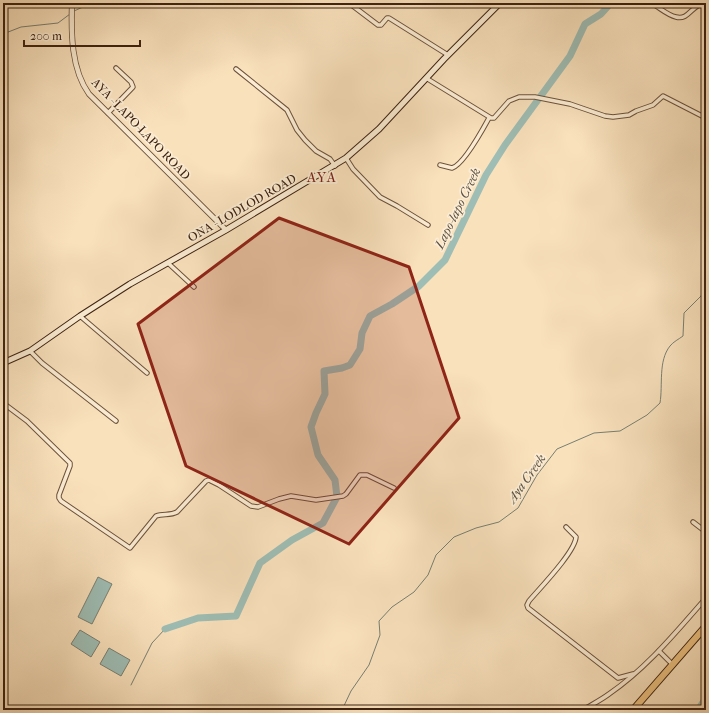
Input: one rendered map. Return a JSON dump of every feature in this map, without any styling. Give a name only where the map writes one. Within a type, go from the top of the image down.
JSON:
[{"type":"highway","points":[[633,710],[706,626]]},
{"type":"main road","name":"ONA - LODLOD ROAD","points":[[3,363],[30,351],[80,316],[130,284],[335,166],[379,129],[448,55],[500,3]]},
{"type":"street","name":"AYA - LAPO-LAPO ROAD","points":[[72,3],[72,37],[78,74],[82,84],[89,94],[226,230]]},
{"type":"street","points":[[349,3],[378,25],[389,18],[448,55]]},
{"type":"street","points":[[651,3],[676,18],[683,17],[688,14],[697,5],[706,5]]},
{"type":"street","points":[[108,112],[133,87],[131,82],[116,68]]},
{"type":"street","points":[[236,69],[287,110],[305,140],[316,150],[328,157],[335,166]]},
{"type":"street","points":[[426,78],[489,118],[494,118],[509,101],[519,97],[535,97],[570,104],[605,116],[613,117],[629,115],[653,105],[661,97],[665,96],[704,117],[706,116]]},
{"type":"street","points":[[440,165],[452,168],[459,164],[479,136],[489,118]]},
{"type":"street","points":[[346,158],[353,169],[380,197],[428,225]]},
{"type":"street","points":[[168,263],[194,287]]},
{"type":"street","points":[[80,316],[147,374]]},
{"type":"street","points":[[30,351],[42,363],[116,421]]},
{"type":"street","points":[[3,403],[27,421],[70,463],[59,495],[61,501],[130,548],[156,516],[177,512],[206,481],[209,480],[251,506],[258,507],[279,498],[291,496],[316,500],[343,496],[360,475],[363,474],[394,488]]},
{"type":"street","points":[[693,522],[706,532]]},
{"type":"street","points":[[566,527],[576,537],[574,547],[529,601],[527,605],[528,608],[618,678],[633,674]]},
{"type":"street","points":[[583,710],[609,694],[659,651],[706,598]]},
{"type":"street","points":[[659,651],[673,665]]},
{"type":"highlighted area","points":[[279,218],[409,267],[459,418],[349,544],[186,466],[138,324]]},
{"type":"water","points":[[98,577],[112,584],[92,624],[78,617]]},
{"type":"water","points":[[80,630],[100,642],[91,657],[71,644]]},
{"type":"water","points":[[109,648],[130,660],[121,676],[100,664]]},
{"type":"waterway","points":[[74,11],[92,3]]},
{"type":"waterway","name":"Lapo-lapo Creek","points":[[165,629],[198,618],[236,616],[260,563],[292,540],[323,523],[337,497],[335,480],[318,455],[311,427],[325,394],[324,371],[350,365],[360,349],[362,333],[370,316],[392,304],[419,286],[445,260],[486,175],[505,145],[570,56],[585,24],[601,14],[611,3]]},
{"type":"waterway","points":[[3,34],[21,27],[58,23],[70,14]]},
{"type":"waterway","name":"Aya Creek","points":[[342,710],[351,691],[369,665],[380,635],[379,621],[392,607],[414,592],[428,575],[436,555],[454,537],[476,528],[499,522],[518,508],[537,475],[557,449],[594,433],[620,431],[647,415],[660,403],[662,366],[666,352],[674,342],[683,336],[684,313],[701,296],[706,286]]},
{"type":"waterway","name":"Lapo-lapo Creek","points":[[131,685],[152,643],[165,629]]},
{"type":"waterway","points":[[698,710],[706,698]]},
{"type":"district","name":"AYA","points":[[322,177]]}]
